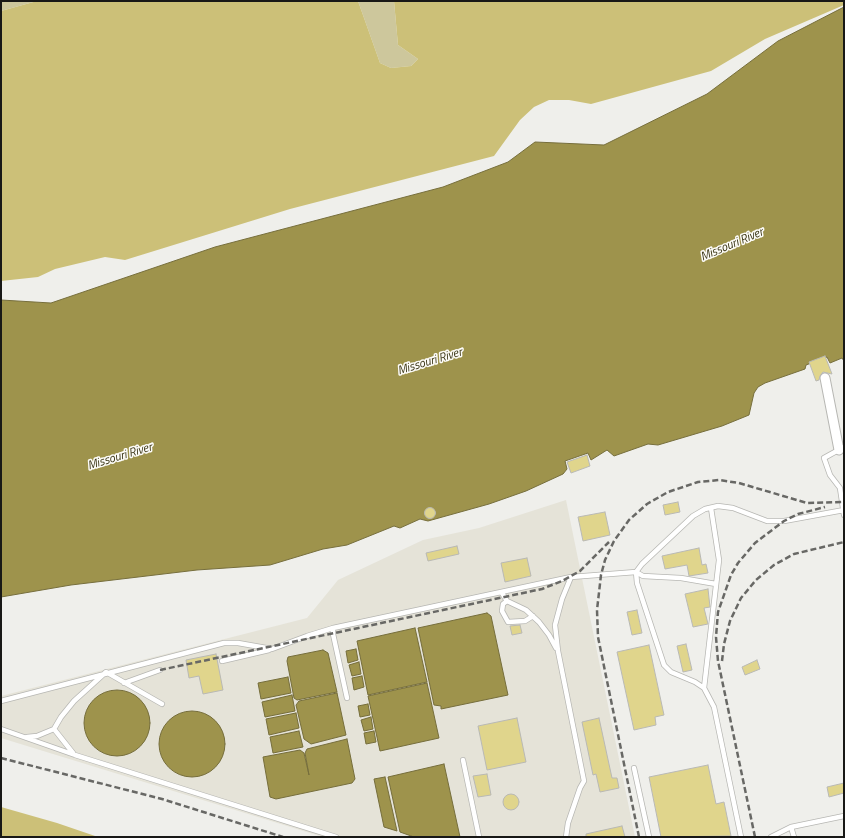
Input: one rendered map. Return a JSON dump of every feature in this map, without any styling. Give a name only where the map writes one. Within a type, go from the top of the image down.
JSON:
[{"type":"street","points":[[824,378],[842,449]]},
{"type":"lane","points":[[636,572],[693,516],[711,508],[718,506],[733,508],[767,521],[784,521],[844,512],[840,488],[830,475],[824,458],[842,449]]},
{"type":"lane","points":[[704,688],[719,560],[711,508]]},
{"type":"lane","points":[[636,572],[639,589],[664,665],[671,672],[695,682],[704,688],[714,707],[741,837]]},
{"type":"lane","points":[[222,661],[272,649],[333,628],[571,577],[636,572],[643,576],[681,578],[716,584]]},
{"type":"lane","points":[[566,837],[568,823],[580,788],[584,781],[558,651],[555,625],[562,599],[571,577]]},
{"type":"lane","points":[[502,593],[507,601],[526,610],[533,616],[549,635],[558,651]]},
{"type":"lane","points":[[507,601],[502,607],[508,622],[525,621],[533,616]]},
{"type":"lane","points":[[333,628],[347,698]]},
{"type":"lane","points":[[1,701],[106,672],[224,643],[238,643],[272,649]]},
{"type":"lane","points":[[124,682],[160,670]]},
{"type":"lane","points":[[106,672],[162,704]]},
{"type":"lane","points":[[25,737],[37,736],[54,729],[74,701],[106,672]]},
{"type":"lane","points":[[1,729],[336,837]]},
{"type":"lane","points":[[54,729],[75,754]]},
{"type":"lane","points":[[463,760],[480,837]]},
{"type":"lane","points":[[634,768],[649,837]]},
{"type":"lane","points":[[771,837],[792,827],[844,816]]},
{"type":"lane","points":[[792,827],[794,837]]},
{"type":"shaded area","points":[[1,1],[37,1],[1,11]]},
{"type":"shaded area","points":[[37,1],[358,1],[380,63],[391,68],[411,66],[418,59],[398,45],[394,1],[844,1],[844,5],[765,39],[711,71],[591,104],[569,100],[549,100],[534,107],[520,120],[494,156],[290,209],[125,260],[105,257],[55,269],[38,277],[1,281],[1,11]]},
{"type":"shaded area","points":[[358,1],[394,1],[398,45],[418,59],[411,66],[391,68],[380,63]]},
{"type":"shaded area","points":[[566,500],[635,837],[323,837],[1,738],[1,696],[307,618],[338,580],[423,540],[479,528]]},
{"type":"shaded area","points":[[1,807],[57,823],[98,837],[1,837]]},
{"type":"water","name":"Missouri River","points":[[844,7],[844,361],[842,358],[830,363],[827,357],[806,365],[805,369],[765,383],[758,387],[754,393],[749,415],[722,426],[658,445],[648,444],[614,456],[607,450],[591,460],[588,453],[565,461],[567,469],[563,474],[526,491],[489,504],[428,521],[420,519],[400,528],[394,526],[347,545],[323,549],[270,565],[197,570],[71,585],[1,597],[1,300],[51,303],[215,247],[443,187],[508,162],[535,142],[604,145],[707,94],[778,41]]},
{"type":"water","points":[[487,613],[491,616],[508,695],[441,709],[441,706],[434,705],[418,628]]},
{"type":"water","points":[[415,628],[427,682],[368,695],[357,641]]},
{"type":"water","points":[[356,649],[358,660],[348,663],[346,651]]},
{"type":"water","points":[[323,650],[328,653],[337,692],[297,700],[294,698],[287,661],[288,657]]},
{"type":"water","points":[[359,662],[361,674],[352,676],[349,665]]},
{"type":"water","points":[[362,676],[364,687],[354,690],[352,678]]},
{"type":"water","points":[[288,677],[291,693],[261,699],[258,683]]},
{"type":"water","points":[[427,683],[439,738],[380,751],[368,696]]},
{"type":"water","points":[[110,690],[124,690],[136,695],[145,704],[150,716],[148,736],[141,747],[124,756],[110,756],[98,751],[89,742],[84,730],[84,716],[89,704],[98,695]]},
{"type":"water","points":[[337,693],[346,735],[311,744],[304,739],[296,705],[299,701]]},
{"type":"water","points":[[292,695],[295,711],[265,717],[262,702]]},
{"type":"water","points":[[368,704],[370,715],[360,717],[358,706]]},
{"type":"water","points":[[185,711],[199,711],[211,716],[220,725],[225,737],[223,757],[216,768],[199,777],[185,777],[173,772],[164,763],[159,751],[159,737],[164,725],[173,716]]},
{"type":"water","points":[[296,713],[299,728],[269,735],[266,719]]},
{"type":"water","points":[[371,717],[373,729],[364,731],[361,720]]},
{"type":"water","points":[[299,731],[303,747],[273,753],[270,737]]},
{"type":"water","points":[[374,731],[376,742],[366,744],[364,733]]},
{"type":"water","points":[[347,739],[355,779],[352,783],[276,799],[270,797],[263,757],[300,750],[304,753],[309,775],[305,753],[307,749]]},
{"type":"water","points":[[444,764],[460,837],[414,837],[400,832],[388,777]]},
{"type":"water","points":[[385,777],[397,831],[384,827],[374,779]]},
{"type":"building","points":[[825,356],[832,374],[823,372],[819,380],[816,381],[809,362]]},
{"type":"building","points":[[587,455],[590,466],[571,473],[567,462]]},
{"type":"building","points":[[678,502],[680,512],[665,515],[663,505]]},
{"type":"building","points":[[428,508],[432,508],[434,509],[434,517],[428,518],[425,515],[425,511]]},
{"type":"building","points":[[605,512],[610,535],[583,541],[578,517]]},
{"type":"building","points":[[457,546],[459,554],[428,561],[426,553]]},
{"type":"building","points":[[699,548],[702,565],[706,564],[708,573],[689,576],[687,565],[665,569],[662,556]]},
{"type":"building","points":[[527,558],[531,576],[505,582],[501,563]]},
{"type":"building","points":[[708,589],[710,607],[704,608],[708,624],[693,627],[685,594]]},
{"type":"building","points":[[637,610],[642,633],[632,635],[627,612]]},
{"type":"building","points":[[520,625],[522,633],[512,635],[510,626]]},
{"type":"building","points":[[686,644],[692,670],[683,672],[677,646]]},
{"type":"building","points":[[649,645],[664,715],[655,717],[656,725],[634,730],[617,652]]},
{"type":"building","points":[[216,654],[223,690],[203,694],[199,676],[189,678],[186,660]]},
{"type":"building","points":[[757,660],[760,669],[745,675],[742,667]]},
{"type":"building","points":[[517,718],[526,762],[487,770],[478,726]]},
{"type":"building","points":[[599,718],[612,778],[617,778],[619,788],[600,792],[596,774],[593,775],[582,722]]},
{"type":"building","points":[[708,765],[716,804],[724,802],[731,836],[661,837],[649,777]]},
{"type":"building","points":[[487,774],[491,795],[478,797],[473,776]]},
{"type":"building","points":[[844,783],[844,793],[829,797],[827,787]]},
{"type":"building","points":[[508,794],[514,794],[519,799],[517,808],[514,810],[508,810],[503,805],[503,799]]},
{"type":"building","points":[[622,826],[625,837],[586,837],[586,834]]},
{"type":"railway","points":[[639,837],[598,637],[597,610],[601,575],[605,560],[614,541],[629,520],[647,504],[668,492],[698,482],[719,480],[739,483],[807,503],[844,502]]},
{"type":"railway","points":[[755,837],[718,661],[716,637],[718,612],[731,575],[738,563],[755,543],[784,521],[798,514],[825,507]]},
{"type":"railway","points":[[160,670],[542,589],[562,581],[580,571],[609,542]]},
{"type":"railway","points":[[722,661],[724,644],[730,621],[741,598],[756,580],[774,565],[794,554],[844,542]]},
{"type":"railway","points":[[1,758],[162,799],[283,837]]}]
